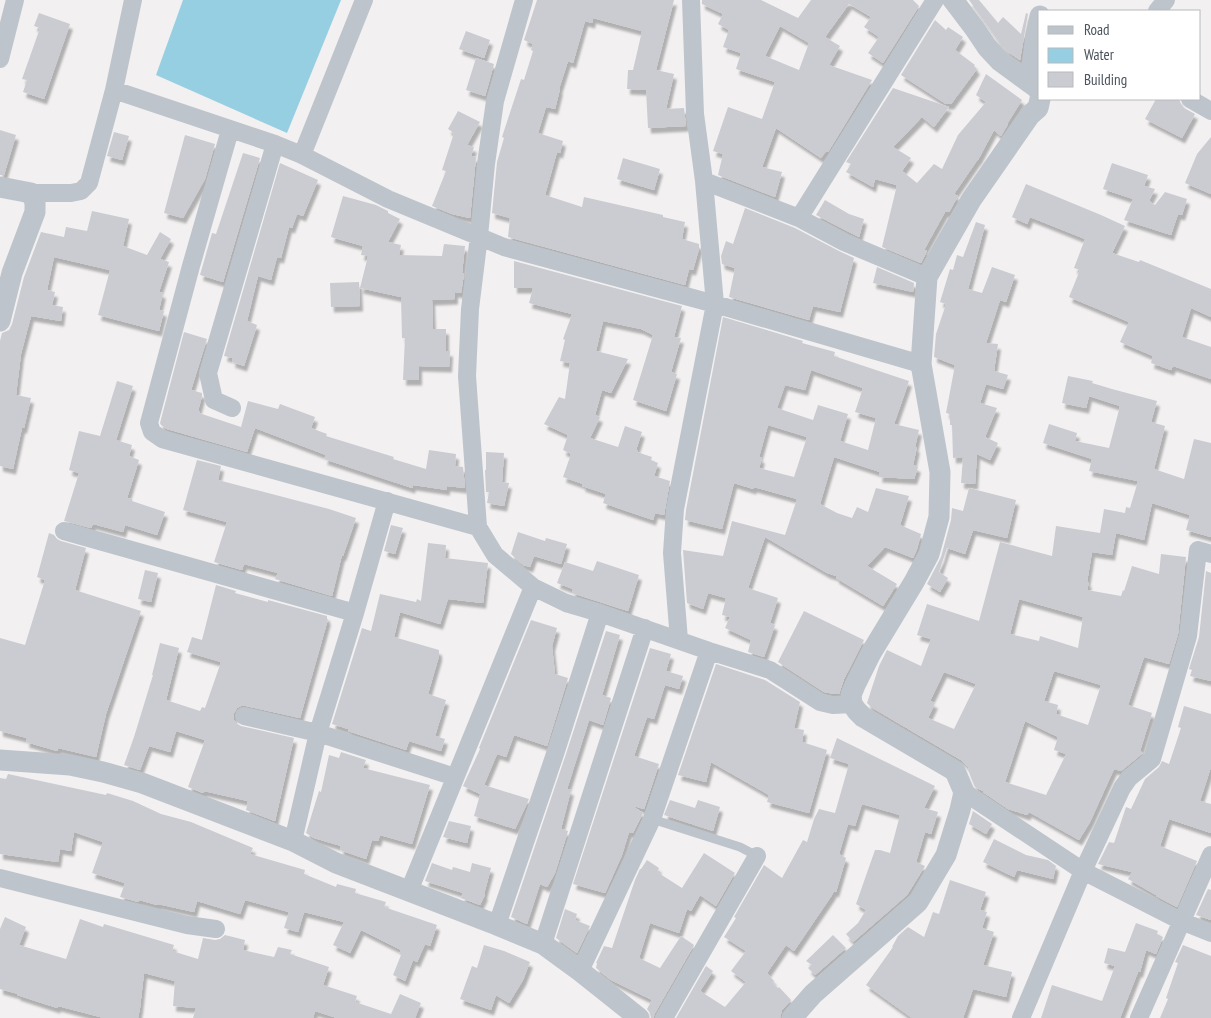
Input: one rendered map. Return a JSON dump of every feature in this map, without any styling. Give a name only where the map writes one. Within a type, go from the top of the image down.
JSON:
[{"type":"street","points":[[0,59],[15,0]]},
{"type":"street","points":[[0,187],[31,193],[71,194],[81,190],[89,183],[114,90],[133,0]]},
{"type":"street","points":[[302,155],[364,0]]},
{"type":"street","points":[[524,0],[495,101],[470,309],[467,376],[478,527],[494,555],[533,586],[566,602],[770,670],[820,702],[832,705],[852,704]]},
{"type":"street","points":[[679,640],[672,553],[675,509],[715,304],[704,181],[695,114],[691,0]]},
{"type":"street","points":[[799,218],[935,0]]},
{"type":"street","points":[[953,0],[987,47],[1000,61],[1037,90]]},
{"type":"street","points":[[1158,10],[1166,0]]},
{"type":"street","points":[[1038,26],[1035,42],[1038,108],[1030,115],[971,200],[927,277],[921,364],[940,472],[939,518],[929,554],[871,653],[851,695],[852,704],[863,717],[955,771],[964,792],[1083,871],[1181,921],[1211,933]]},
{"type":"street","points":[[114,90],[275,144],[302,155],[388,199],[504,247],[715,304],[921,364]]},
{"type":"street","points":[[1192,100],[1211,111]]},
{"type":"street","points":[[230,130],[149,423],[152,432],[162,440],[478,527]]},
{"type":"street","points":[[232,408],[214,400],[208,373],[275,144]]},
{"type":"street","points":[[704,181],[799,218],[844,242],[927,277]]},
{"type":"street","points":[[0,321],[12,273],[35,212],[35,202],[31,193]]},
{"type":"street","points":[[293,841],[318,733],[387,501]]},
{"type":"street","points":[[64,531],[355,613]]},
{"type":"street","points":[[1022,1018],[1083,871],[1122,788],[1129,778],[1152,759],[1188,636],[1198,550],[1211,554]]},
{"type":"street","points":[[409,891],[533,586]]},
{"type":"street","points":[[497,925],[555,754],[600,612]]},
{"type":"street","points":[[543,944],[645,628]]},
{"type":"street","points":[[580,971],[652,819],[709,651]]},
{"type":"street","points":[[244,716],[318,733],[455,777]]},
{"type":"street","points":[[0,760],[70,765],[103,772],[142,783],[293,841],[336,863],[543,944],[639,1018]]},
{"type":"street","points":[[792,1018],[813,994],[918,902],[946,856],[964,792]]},
{"type":"street","points":[[1139,1018],[1211,855]]},
{"type":"street","points":[[664,1018],[757,856]]},
{"type":"street","points":[[0,878],[187,925],[216,929]]},
{"type":"lane","points":[[652,819],[740,847],[757,856]]},
{"type":"water","points":[[183,0],[341,0],[287,133],[156,75]]},
{"type":"building","points":[[537,0],[674,0],[656,70],[674,74],[666,109],[684,108],[686,126],[648,128],[646,90],[627,89],[628,70],[633,70],[642,31],[593,18],[592,23],[585,21],[573,63],[568,61],[555,109],[546,107],[538,133],[563,141],[560,153],[557,152],[545,195],[582,207],[584,197],[663,215],[663,217],[685,222],[682,239],[699,244],[699,249],[693,270],[689,269],[685,285],[508,237],[510,218],[492,213],[497,162],[504,138],[502,137],[521,79],[524,80],[533,51],[531,50],[533,44],[524,40]]},
{"type":"building","points":[[702,0],[761,0],[798,18],[811,0],[913,0],[919,6],[883,63],[868,53],[879,37],[864,27],[871,17],[849,4],[825,37],[840,46],[829,65],[872,80],[828,152],[826,151],[821,158],[776,128],[762,167],[782,172],[775,197],[718,175],[723,154],[713,151],[728,107],[762,119],[775,82],[736,69],[741,53],[723,47],[729,30],[718,24],[723,14],[702,4]],"holes":[[[780,26],[809,43],[799,70],[765,56]]]},
{"type":"building","points":[[969,0],[979,0],[998,23],[1003,17],[1021,34],[1026,13],[1028,14],[1020,60],[1008,52]]},
{"type":"building","points":[[39,13],[70,24],[44,99],[23,92],[27,80],[22,79],[40,28],[34,26]]},
{"type":"building","points":[[935,20],[946,30],[948,27],[963,37],[955,50],[975,65],[977,69],[951,104],[946,104],[901,75]]},
{"type":"building","points":[[466,31],[490,40],[484,58],[459,49]]},
{"type":"building","points":[[476,58],[494,64],[485,96],[466,90]]},
{"type":"building","points":[[986,74],[1022,100],[1001,136],[994,130],[978,160],[954,194],[958,196],[949,212],[945,212],[924,250],[927,251],[921,263],[882,247],[897,185],[875,179],[873,187],[846,172],[851,164],[846,162],[893,88],[949,107],[934,127],[922,117],[893,147],[911,158],[902,171],[917,183],[934,164],[942,169],[958,135],[986,102],[976,95]]},
{"type":"building","points":[[1155,100],[1179,100],[1184,108],[1195,114],[1182,138],[1145,119]]},
{"type":"building","points":[[458,111],[480,122],[467,145],[474,147],[471,156],[476,157],[470,218],[452,214],[432,206],[446,171],[442,170],[454,133],[448,129]]},
{"type":"building","points":[[0,130],[16,135],[4,175],[0,175]]},
{"type":"building","points":[[114,132],[129,136],[122,160],[107,156]]},
{"type":"building","points":[[185,135],[215,144],[205,179],[183,218],[164,213]]},
{"type":"building","points":[[1211,137],[1211,194],[1185,183],[1197,154]]},
{"type":"building","points":[[243,153],[260,158],[223,282],[200,275],[212,233],[216,234]]},
{"type":"building","points":[[623,158],[660,169],[654,190],[617,179]]},
{"type":"building","points":[[280,163],[318,180],[303,216],[297,214],[292,228],[289,227],[281,258],[277,257],[271,280],[258,276],[247,321],[257,325],[244,366],[232,362],[233,358],[224,356]]},
{"type":"building","points":[[1112,163],[1148,175],[1144,186],[1155,189],[1149,201],[1155,205],[1165,192],[1187,199],[1182,215],[1178,214],[1171,235],[1124,220],[1133,199],[1103,189]]},
{"type":"building","points":[[1026,184],[1125,226],[1112,253],[1139,262],[1140,260],[1211,289],[1211,317],[1191,308],[1182,337],[1211,347],[1211,379],[1173,366],[1171,370],[1151,363],[1153,356],[1120,342],[1129,322],[1069,297],[1080,270],[1074,268],[1085,239],[1030,217],[1027,224],[1012,217]]},
{"type":"building","points":[[343,196],[376,205],[400,219],[388,242],[401,245],[399,255],[442,256],[444,244],[465,246],[461,293],[455,292],[455,299],[432,300],[433,329],[446,329],[446,351],[450,351],[449,367],[419,366],[419,380],[403,380],[405,338],[402,338],[401,297],[360,288],[368,256],[361,255],[363,246],[331,237]]},
{"type":"building","points":[[825,200],[849,214],[864,219],[859,237],[816,215]]},
{"type":"building","points":[[745,208],[795,228],[854,258],[840,312],[813,306],[809,320],[729,297],[735,268],[722,264],[721,256],[726,241],[733,244]]},
{"type":"building","points":[[92,211],[129,219],[123,246],[147,255],[160,232],[171,239],[160,259],[169,262],[159,292],[163,293],[159,310],[164,311],[159,331],[98,315],[110,270],[54,257],[47,290],[55,292],[52,305],[63,307],[61,321],[31,316],[21,354],[16,395],[31,398],[13,469],[0,466],[0,341],[2,333],[9,330],[12,324],[24,277],[41,232],[64,237],[66,227],[87,231]]},
{"type":"building","points":[[976,222],[985,225],[968,289],[982,293],[992,267],[1015,275],[1006,302],[1000,300],[986,343],[998,344],[994,371],[1008,375],[1003,389],[986,384],[980,403],[997,408],[985,437],[998,443],[990,460],[977,454],[975,484],[961,483],[963,457],[953,458],[952,425],[950,425],[950,414],[946,413],[955,365],[934,357],[936,334],[946,304],[940,302],[950,269],[953,270],[957,255],[963,257]]},
{"type":"building","points":[[514,261],[682,306],[674,337],[681,338],[671,372],[677,374],[666,411],[633,400],[653,335],[641,329],[603,321],[596,351],[628,359],[611,393],[602,390],[595,415],[600,417],[590,438],[618,447],[625,426],[642,432],[637,452],[652,457],[651,460],[658,463],[654,476],[670,481],[664,515],[655,513],[653,520],[603,503],[606,494],[563,477],[571,454],[563,450],[568,435],[544,424],[559,397],[565,399],[570,363],[560,361],[565,340],[563,339],[572,314],[529,303],[533,288],[514,288]]},
{"type":"building","points":[[877,267],[914,283],[913,292],[873,283]]},
{"type":"building","points":[[359,282],[360,306],[331,307],[330,283]]},
{"type":"building","points":[[723,317],[835,352],[834,356],[909,381],[894,424],[919,430],[913,465],[918,467],[914,479],[879,477],[880,472],[834,457],[820,504],[852,518],[857,507],[868,512],[876,488],[909,496],[900,525],[921,534],[913,558],[885,547],[867,566],[897,584],[883,606],[836,578],[836,576],[827,573],[765,537],[748,588],[778,598],[770,623],[775,625],[764,657],[748,652],[751,640],[725,628],[730,617],[722,615],[726,598],[708,593],[703,609],[687,603],[683,550],[723,556],[732,521],[785,535],[797,499],[734,483],[722,529],[685,520]],"holes":[[[811,370],[863,388],[855,412],[876,418],[868,450],[840,441],[848,414],[818,405],[813,420],[777,408],[785,385],[805,390]],[[768,425],[807,437],[794,477],[759,468],[762,458],[759,457]]]},
{"type":"building","points":[[184,332],[207,339],[191,390],[202,393],[199,413],[241,427],[248,401],[278,409],[280,404],[315,417],[311,428],[327,434],[326,436],[426,469],[429,450],[456,454],[455,466],[463,467],[465,488],[447,486],[447,490],[413,485],[412,488],[324,459],[326,455],[255,428],[247,452],[167,429],[160,423]]},
{"type":"building","points":[[1068,376],[1093,381],[1092,383],[1157,401],[1151,422],[1165,426],[1154,469],[1184,479],[1194,439],[1211,443],[1211,537],[1186,530],[1190,515],[1152,503],[1144,540],[1116,533],[1112,555],[1092,552],[1087,590],[1121,596],[1132,566],[1159,574],[1161,554],[1186,557],[1178,634],[1169,664],[1144,657],[1128,705],[1152,713],[1140,751],[1143,753],[1121,771],[1114,769],[1090,822],[1079,840],[1029,812],[1027,815],[1008,809],[975,787],[968,770],[969,768],[961,760],[867,703],[879,666],[887,650],[921,666],[931,639],[917,635],[927,604],[979,621],[1000,542],[1052,556],[1056,526],[1100,533],[1104,509],[1125,513],[1126,507],[1130,508],[1138,481],[1089,471],[1092,459],[1043,443],[1049,424],[1077,433],[1075,441],[1109,448],[1120,406],[1089,396],[1086,408],[1062,403]],"holes":[[[1019,599],[1083,617],[1078,648],[1040,636],[1039,641],[1010,634]],[[1054,671],[1101,685],[1088,725],[1056,714],[1058,705],[1044,701]],[[944,672],[976,684],[954,729],[928,718],[935,703],[930,701]],[[1025,721],[1058,737],[1054,750],[1066,754],[1046,795],[1005,782]]]},
{"type":"building","points":[[117,381],[133,386],[116,440],[132,445],[129,456],[139,460],[127,498],[165,512],[157,535],[125,525],[123,532],[93,524],[91,528],[64,521],[79,473],[69,470],[79,431],[100,436]]},
{"type":"building","points":[[486,452],[504,453],[502,482],[509,483],[504,506],[487,503],[489,492],[486,492]]},
{"type":"building","points":[[197,460],[221,466],[218,480],[329,509],[356,518],[342,555],[332,596],[275,579],[278,573],[244,564],[242,570],[214,562],[227,522],[183,510]]},
{"type":"building","points":[[969,488],[1016,500],[1007,538],[973,530],[965,554],[947,548],[939,572],[948,578],[940,592],[927,584],[941,557],[951,520],[952,508],[963,511]]},
{"type":"building","points":[[391,525],[403,528],[395,554],[384,551]]},
{"type":"building","points":[[518,532],[545,541],[546,538],[567,544],[561,564],[534,556],[530,567],[523,565],[511,554]]},
{"type":"building","points":[[49,533],[61,541],[86,548],[75,590],[141,611],[106,714],[96,757],[58,748],[57,751],[26,742],[27,738],[0,731],[0,638],[25,645],[45,580],[37,577]]},
{"type":"building","points":[[428,543],[446,545],[445,558],[488,563],[483,603],[448,599],[440,624],[400,612],[394,637],[439,650],[428,694],[446,700],[435,736],[445,739],[441,751],[409,741],[406,750],[332,724],[362,628],[371,631],[380,594],[416,602],[417,599],[421,601]]},
{"type":"building","points":[[597,561],[639,575],[628,611],[572,593],[573,589],[557,583],[565,562],[593,571]]},
{"type":"building","points":[[145,570],[158,573],[151,602],[138,599]]},
{"type":"building","points":[[1206,571],[1211,573],[1211,681],[1190,676],[1192,670],[1189,669],[1199,637]]},
{"type":"building","points":[[216,585],[236,591],[235,593],[327,616],[328,619],[300,718],[246,706],[237,708],[234,713],[234,720],[241,726],[294,738],[275,821],[246,810],[248,801],[204,791],[203,793],[188,787],[205,740],[176,731],[170,752],[149,746],[140,770],[124,765],[153,675],[160,643],[179,648],[166,700],[200,711],[202,707],[205,708],[221,662],[187,652],[192,637],[202,640]]},
{"type":"building","points":[[804,611],[864,640],[844,679],[839,694],[824,692],[778,662]]},
{"type":"building","points":[[531,620],[557,628],[552,646],[555,674],[568,678],[547,746],[514,735],[506,757],[497,754],[484,785],[529,799],[515,829],[474,816],[481,791],[480,794],[463,786],[480,749]]},
{"type":"building","points":[[606,631],[620,635],[602,695],[611,698],[603,725],[589,720],[567,789],[571,790],[561,829],[568,831],[555,873],[547,887],[540,884],[527,924],[511,917]]},
{"type":"building","points":[[650,648],[671,654],[666,671],[683,676],[679,689],[665,685],[654,719],[647,717],[634,756],[659,764],[644,809],[634,806],[643,813],[633,833],[629,832],[622,855],[605,893],[573,884]]},
{"type":"building","points":[[716,664],[765,680],[800,702],[794,728],[804,730],[802,742],[827,750],[809,813],[767,802],[769,795],[711,762],[706,782],[678,775]]},
{"type":"building","points":[[1184,706],[1211,714],[1211,767],[1200,801],[1211,804],[1211,833],[1169,819],[1160,846],[1197,861],[1177,907],[1128,879],[1132,872],[1098,864],[1109,842],[1114,843],[1126,807],[1131,809],[1145,779],[1159,767],[1162,761],[1169,764],[1181,728],[1178,727]]},
{"type":"building","points":[[837,738],[935,786],[924,808],[938,812],[931,834],[925,832],[916,862],[925,866],[907,895],[853,942],[846,934],[858,923],[866,910],[856,904],[875,850],[890,853],[900,815],[862,804],[855,826],[848,824],[839,854],[846,858],[836,892],[834,891],[794,951],[786,945],[767,973],[774,981],[772,983],[779,987],[791,1000],[782,1010],[780,1018],[676,1018],[706,966],[713,971],[700,991],[725,1007],[746,982],[731,971],[746,951],[724,937],[764,865],[782,878],[803,840],[807,842],[819,809],[835,813],[849,764],[830,758]]},
{"type":"building","points":[[341,752],[366,760],[363,768],[430,785],[412,844],[380,835],[378,841],[372,840],[366,859],[340,850],[341,846],[314,838],[306,833],[319,791],[321,792],[329,755],[339,758]]},
{"type":"building","points":[[8,774],[106,795],[107,793],[133,801],[161,814],[191,822],[253,848],[250,854],[305,870],[304,874],[336,887],[337,884],[356,889],[355,893],[386,902],[384,907],[437,925],[430,946],[425,944],[417,962],[413,960],[405,981],[393,975],[401,955],[399,954],[401,950],[361,930],[350,953],[333,945],[344,922],[304,912],[298,932],[284,928],[289,912],[245,900],[240,914],[197,901],[194,912],[120,897],[125,883],[92,873],[103,842],[74,832],[71,851],[60,849],[58,862],[0,854],[0,778],[6,779]]},
{"type":"building","points":[[670,800],[695,808],[698,800],[720,807],[713,831],[664,815]]},
{"type":"building","points":[[973,811],[992,824],[986,834],[969,824]]},
{"type":"building","points":[[449,821],[471,826],[467,843],[443,837]]},
{"type":"building","points":[[994,839],[1026,855],[1048,860],[1056,866],[1053,879],[1017,870],[1014,877],[983,862]]},
{"type":"building","points":[[704,853],[735,873],[716,906],[700,895],[691,911],[687,909],[679,933],[650,923],[639,958],[660,968],[681,936],[694,945],[653,1018],[651,1018],[647,1009],[652,1000],[611,980],[596,968],[596,963],[604,946],[612,948],[635,880],[647,860],[659,868],[657,872],[682,888]]},
{"type":"building","points":[[432,863],[452,870],[453,867],[470,872],[472,863],[491,868],[485,895],[480,905],[461,898],[463,893],[425,881]]},
{"type":"building","points":[[950,880],[986,892],[980,910],[987,912],[982,928],[994,932],[983,965],[1012,972],[1006,997],[973,989],[963,1018],[912,1018],[866,985],[893,947],[898,936],[908,927],[924,937],[933,912],[939,914]]},
{"type":"building","points":[[1208,889],[1211,890],[1211,920],[1196,915]]},
{"type":"building","points":[[565,909],[577,914],[575,920],[590,926],[577,953],[556,938]]},
{"type":"building","points":[[5,917],[26,927],[19,945],[66,959],[80,919],[103,927],[104,924],[174,945],[172,951],[198,959],[203,938],[215,940],[225,935],[245,940],[243,950],[274,957],[278,947],[292,950],[290,954],[329,967],[323,985],[357,996],[355,1002],[391,1014],[400,994],[421,1003],[415,1018],[337,1018],[315,1011],[313,1018],[193,1018],[196,1008],[173,1006],[175,981],[144,973],[138,1018],[104,1018],[58,1006],[57,1008],[0,989],[0,929]]},
{"type":"building","points":[[1136,923],[1158,931],[1157,934],[1163,937],[1156,954],[1146,950],[1140,972],[1138,972],[1120,1018],[1041,1018],[1052,985],[1102,1001],[1115,966],[1104,963],[1108,948],[1125,952]]},
{"type":"building","points":[[833,935],[846,948],[815,975],[808,968],[812,965],[806,961]]},
{"type":"building","points":[[484,945],[530,962],[523,980],[509,1003],[496,995],[491,1010],[460,999],[472,966],[477,968]]},
{"type":"building","points":[[1183,945],[1211,956],[1211,1018],[1160,1018],[1168,999],[1166,998],[1178,963],[1175,962]]}]
